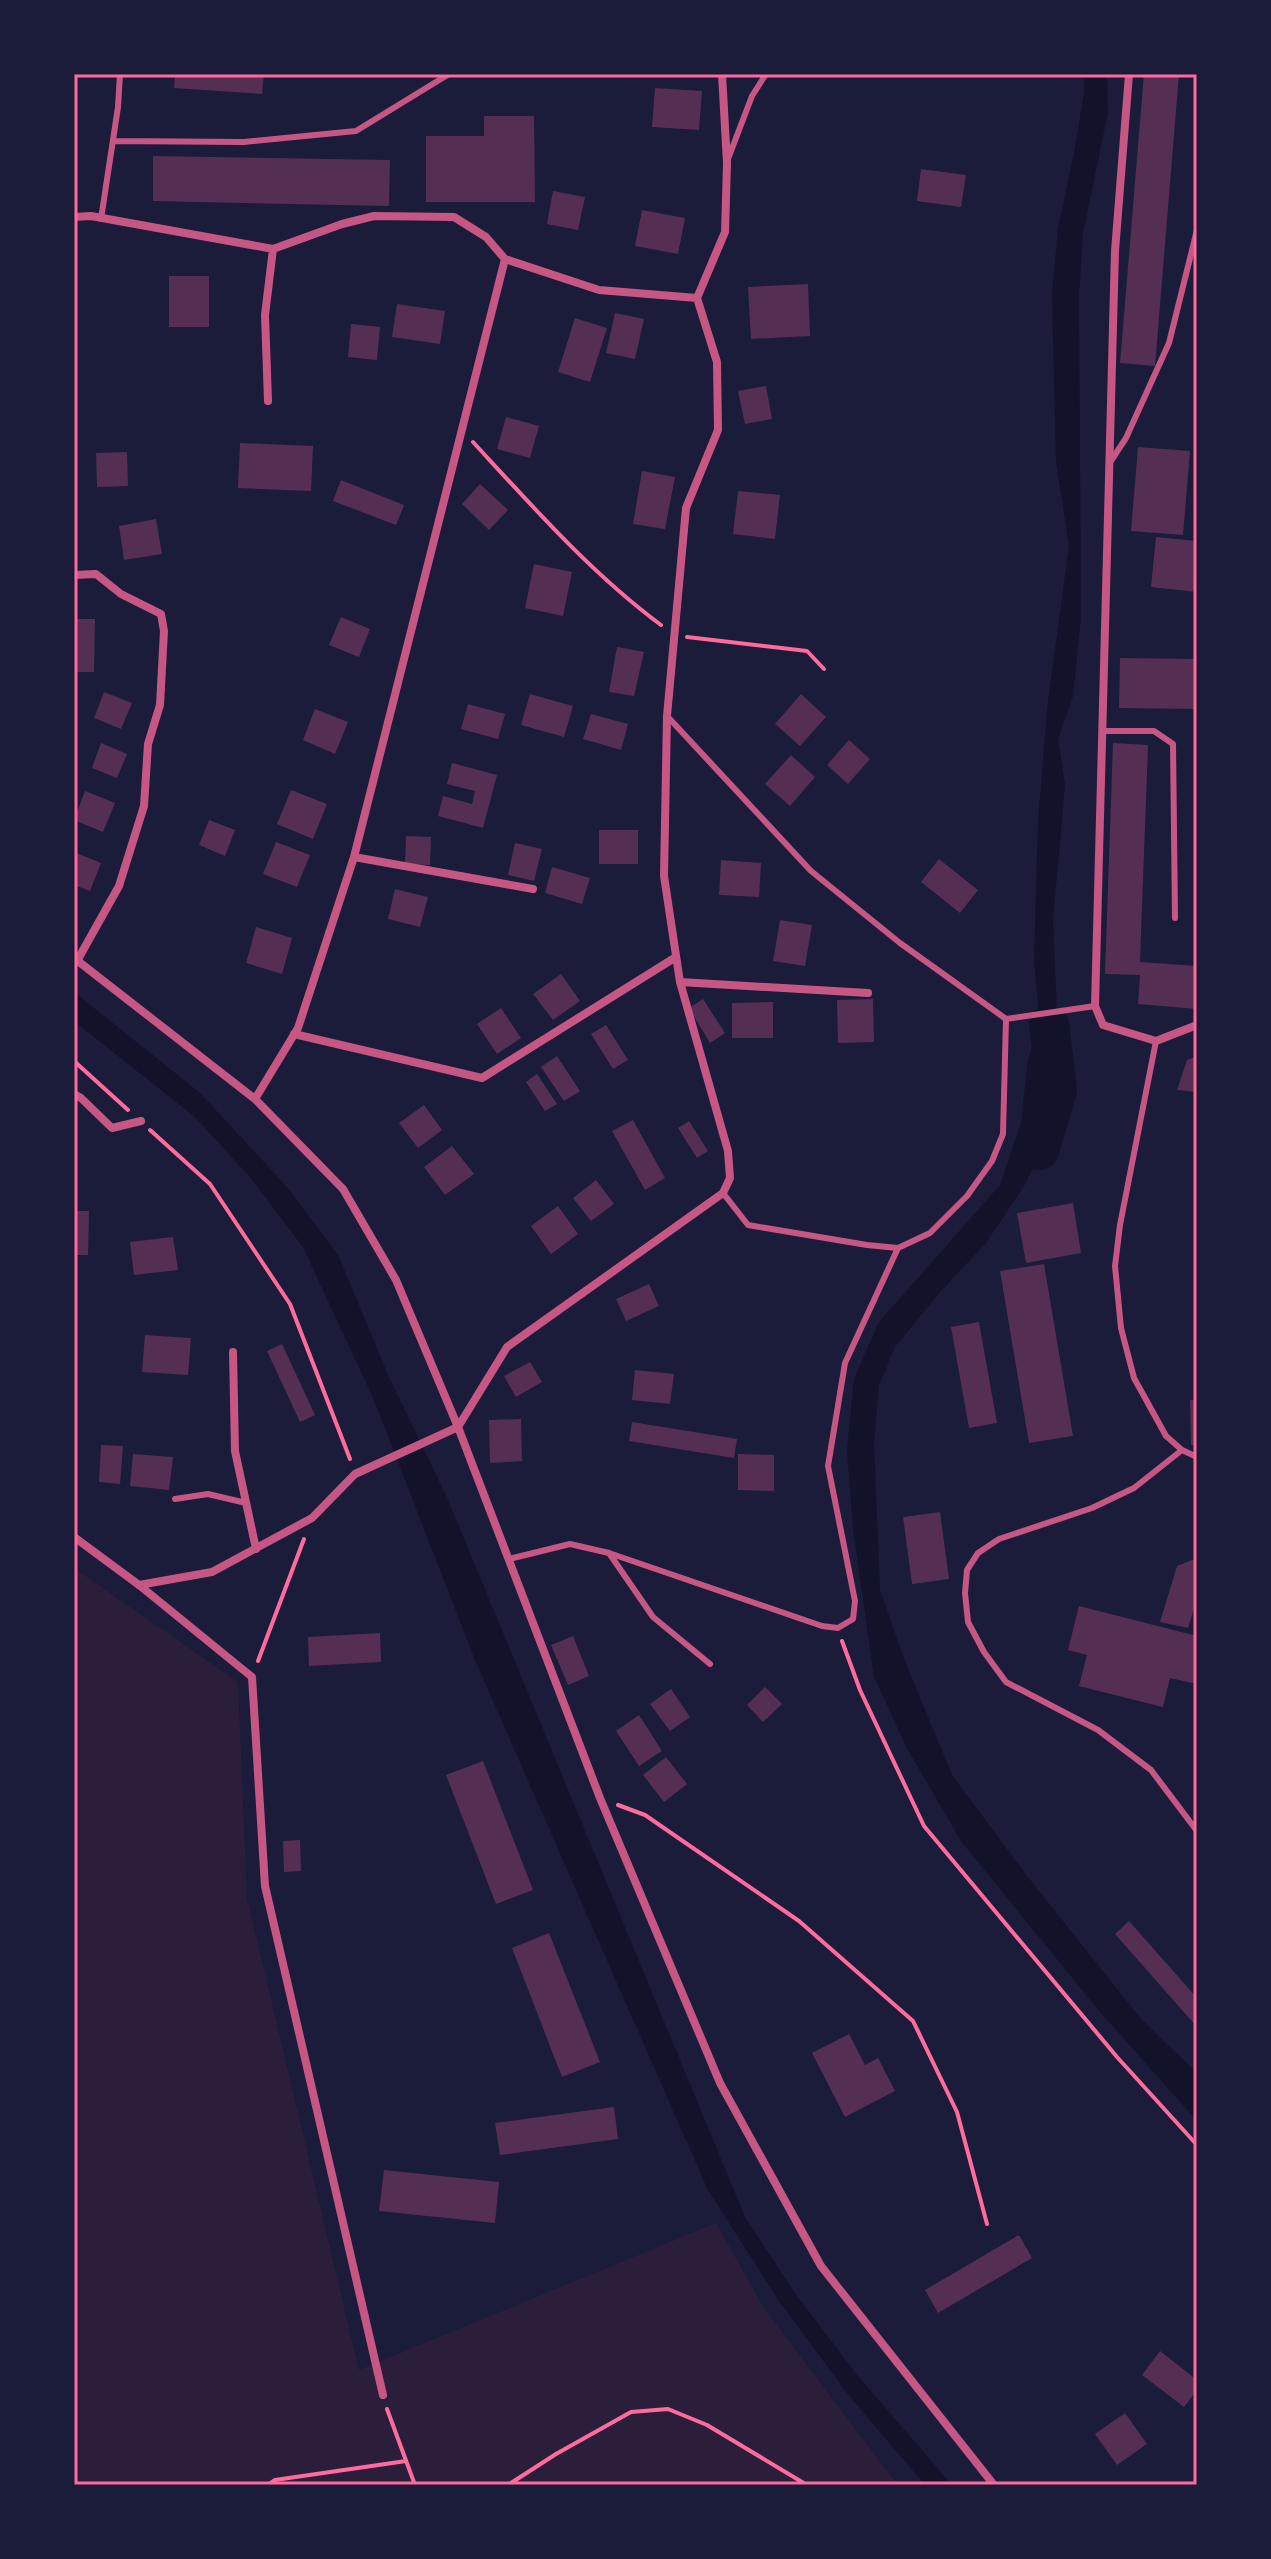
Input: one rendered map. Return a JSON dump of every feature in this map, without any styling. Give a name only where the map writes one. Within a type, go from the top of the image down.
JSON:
[{"type":"street","points":[[139,1585],[212,1572],[312,1518],[355,1474],[458,1427],[507,1347],[723,1193],[730,1178],[728,1151],[680,982],[664,876],[667,716],[686,508],[718,430],[717,362],[697,298],[725,232],[727,163],[722,74]]},
{"type":"street","points":[[1129,74],[1115,251],[1095,1006],[1103,1025],[1156,1041],[1197,1025]]},
{"type":"street","points":[[74,217],[273,249],[374,216],[454,217],[486,237],[505,259],[599,290],[697,298]]},
{"type":"street","points":[[268,401],[265,315],[273,249]]},
{"type":"street","points":[[255,1099],[294,1034],[354,857],[505,259]]},
{"type":"street","points":[[74,575],[96,574],[121,594],[161,614],[164,631],[160,705],[148,744],[144,806],[119,886],[76,959],[255,1099],[343,1189],[396,1280],[458,1427],[600,1798],[720,2083],[821,2266],[994,2485]]},
{"type":"street","points":[[354,857],[533,889]]},
{"type":"street","points":[[294,1034],[482,1078],[676,957]]},
{"type":"street","points":[[680,982],[868,993]]},
{"type":"street","points":[[74,1094],[112,1128],[141,1121]]},
{"type":"street","points":[[233,1352],[235,1451],[256,1549]]},
{"type":"street","points":[[74,1537],[139,1585],[252,1677],[265,1886],[383,2395]]},
{"type":"lane","points":[[101,219],[120,74]]},
{"type":"lane","points":[[113,141],[244,142],[356,131],[449,74]]},
{"type":"lane","points":[[727,163],[752,96],[766,74]]},
{"type":"lane","points":[[1109,464],[1126,438],[1169,343],[1197,230]]},
{"type":"lane","points":[[667,716],[811,871],[900,943],[1006,1019],[1095,1006]]},
{"type":"lane","points":[[1102,731],[1154,731],[1173,744],[1175,918]]},
{"type":"lane","points":[[723,1193],[748,1225],[898,1248],[930,1233],[967,1196],[992,1161],[1003,1134],[1006,1019]]},
{"type":"lane","points":[[1156,1041],[1120,1225],[1115,1266],[1121,1328],[1134,1378],[1166,1436],[1182,1450],[1197,1457]]},
{"type":"lane","points":[[509,1559],[570,1544],[609,1553],[822,1626],[838,1628],[853,1619],[855,1601],[828,1466],[845,1363],[898,1248]]},
{"type":"lane","points":[[1182,1450],[1134,1488],[1092,1508],[999,1539],[978,1553],[967,1570],[965,1593],[968,1622],[984,1652],[1006,1682],[1098,1730],[1151,1770],[1197,1831]]},
{"type":"lane","points":[[175,1499],[208,1494],[246,1503]]},
{"type":"lane","points":[[609,1553],[653,1617],[710,1664]]},
{"type":"path","points":[[462,429],[539,514],[615,588],[675,635],[807,651],[824,669]]},
{"type":"path","points":[[74,1061],[210,1184],[290,1304],[355,1474]]},
{"type":"path","points":[[252,1677],[312,1518]]},
{"type":"path","points":[[838,1628],[860,1690],[924,1826],[1117,2057],[1197,2145]]},
{"type":"path","points":[[600,1798],[645,1815],[799,1921],[913,2021],[957,2112],[987,2224]]},
{"type":"path","points":[[383,2395],[415,2485]]},
{"type":"path","points":[[508,2485],[631,2412],[668,2409],[707,2425],[807,2485]]},
{"type":"path","points":[[268,2485],[275,2480],[406,2461]]},
{"type":"shaded area","points":[[1084,74],[1107,74],[1108,112],[1083,233],[1079,295],[1081,616],[1073,696],[1058,739],[1065,785],[1053,919],[1058,1038],[1053,1121],[1026,1183],[986,1243],[895,1347],[879,1385],[874,1444],[880,1590],[904,1659],[952,1775],[1027,1876],[1141,2019],[1197,2073],[1197,2121],[1096,2007],[961,1841],[907,1748],[874,1677],[853,1529],[847,1450],[854,1379],[879,1322],[1000,1185],[1021,1123],[1028,1059],[1040,1024],[1034,960],[1038,823],[1047,709],[1069,546],[1056,461],[1052,294],[1058,228],[1074,153]]},
{"type":"shaded area","points":[[74,992],[200,1093],[287,1187],[338,1255],[389,1377],[448,1500],[745,2217],[794,2292],[857,2375],[952,2485],[925,2485],[847,2393],[779,2301],[708,2190],[475,1660],[374,1400],[303,1247],[250,1177],[195,1117],[74,1021]]},
{"type":"shaded area","points":[[74,1568],[238,1682],[247,1898],[359,2370],[716,2223],[765,2310],[898,2485],[74,2485]]},
{"type":"building","points":[[175,74],[264,74],[262,94],[174,88]]},
{"type":"building","points":[[1144,74],[1179,74],[1155,366],[1120,363]]},
{"type":"building","points":[[655,88],[702,91],[699,130],[652,127]]},
{"type":"building","points":[[484,116],[534,116],[535,202],[426,202],[426,136],[484,136]]},
{"type":"building","points":[[153,156],[390,160],[389,206],[153,201]]},
{"type":"building","points":[[921,169],[966,175],[961,207],[917,201]]},
{"type":"building","points":[[553,191],[585,197],[578,230],[547,224]]},
{"type":"building","points":[[642,210],[685,218],[678,254],[635,246]]},
{"type":"building","points":[[169,276],[209,276],[209,327],[169,327]]},
{"type":"building","points":[[808,284],[810,336],[751,339],[748,287]]},
{"type":"building","points":[[397,304],[445,311],[440,344],[392,337]]},
{"type":"building","points":[[615,313],[644,319],[635,359],[606,353]]},
{"type":"building","points":[[575,318],[607,328],[590,382],[558,372]]},
{"type":"building","points":[[351,324],[380,327],[377,360],[348,357]]},
{"type":"building","points":[[766,386],[772,419],[745,424],[738,391]]},
{"type":"building","points":[[506,417],[539,426],[530,458],[497,449]]},
{"type":"building","points":[[240,443],[313,446],[311,491],[238,488]]},
{"type":"building","points":[[1138,447],[1190,451],[1183,535],[1131,531]]},
{"type":"building","points":[[127,452],[128,486],[97,487],[96,453]]},
{"type":"building","points":[[642,471],[675,477],[665,529],[633,524]]},
{"type":"building","points":[[341,480],[404,505],[396,525],[333,501]]},
{"type":"building","points":[[480,484],[508,510],[489,530],[462,504]]},
{"type":"building","points":[[738,491],[780,495],[775,539],[733,534]]},
{"type":"building","points":[[156,519],[162,554],[124,560],[119,526]]},
{"type":"building","points":[[1156,537],[1197,541],[1197,592],[1151,587]]},
{"type":"building","points":[[534,564],[572,572],[563,616],[525,608]]},
{"type":"building","points":[[341,617],[370,629],[359,657],[329,645]]},
{"type":"building","points":[[74,619],[95,619],[94,672],[74,672]]},
{"type":"building","points":[[617,647],[644,652],[634,696],[609,692]]},
{"type":"building","points":[[1120,658],[1197,659],[1197,709],[1119,708]]},
{"type":"building","points":[[104,692],[132,703],[121,729],[94,718]]},
{"type":"building","points":[[530,694],[573,706],[564,737],[521,725]]},
{"type":"building","points":[[801,694],[826,717],[800,746],[775,724]]},
{"type":"building","points":[[468,704],[505,714],[498,739],[461,729]]},
{"type":"building","points":[[315,709],[348,722],[335,754],[303,740]]},
{"type":"building","points":[[591,714],[628,724],[621,750],[583,739]]},
{"type":"building","points":[[849,740],[870,759],[848,784],[827,765]]},
{"type":"building","points":[[101,743],[127,754],[117,778],[92,768]]},
{"type":"building","points":[[1113,743],[1148,745],[1140,962],[1197,966],[1197,1009],[1138,1004],[1140,975],[1105,974]]},
{"type":"building","points":[[791,755],[815,777],[790,806],[765,784]]},
{"type":"building","points":[[452,763],[497,775],[483,828],[438,816],[443,796],[472,804],[475,791],[447,784]]},
{"type":"building","points":[[291,790],[327,804],[313,839],[277,824]]},
{"type":"building","points":[[85,791],[115,803],[103,832],[74,820]]},
{"type":"building","points":[[209,820],[235,830],[225,856],[199,845]]},
{"type":"building","points":[[599,830],[638,830],[638,864],[599,864]]},
{"type":"building","points":[[406,836],[431,837],[430,865],[405,864]]},
{"type":"building","points":[[276,842],[310,855],[297,887],[263,874]]},
{"type":"building","points":[[515,843],[542,849],[534,881],[508,875]]},
{"type":"building","points":[[74,852],[101,863],[90,891],[74,885]]},
{"type":"building","points":[[939,859],[978,890],[960,913],[921,882]]},
{"type":"building","points":[[721,860],[761,863],[759,897],[719,895]]},
{"type":"building","points":[[552,867],[590,878],[582,904],[545,893]]},
{"type":"building","points":[[395,889],[428,897],[420,927],[388,919]]},
{"type":"building","points":[[780,920],[812,925],[805,966],[773,961]]},
{"type":"building","points":[[256,927],[292,938],[282,974],[246,963]]},
{"type":"building","points":[[561,974],[580,1001],[553,1020],[533,994]]},
{"type":"building","points":[[703,999],[725,1033],[710,1043],[689,1008]]},
{"type":"building","points":[[873,999],[874,1042],[838,1043],[837,1000]]},
{"type":"building","points":[[773,1002],[773,1038],[732,1038],[732,1003]]},
{"type":"building","points":[[501,1008],[521,1038],[497,1054],[477,1024]]},
{"type":"building","points":[[606,1025],[628,1060],[613,1069],[591,1034]]},
{"type":"building","points":[[557,1056],[580,1091],[564,1101],[541,1067]]},
{"type":"building","points":[[1197,1056],[1197,1092],[1177,1090],[1187,1060]]},
{"type":"building","points":[[537,1074],[557,1104],[545,1111],[526,1082]]},
{"type":"building","points":[[424,1105],[442,1130],[418,1148],[399,1123]]},
{"type":"building","points":[[633,1120],[665,1178],[645,1190],[612,1131]]},
{"type":"building","points":[[689,1121],[708,1151],[697,1158],[678,1128]]},
{"type":"building","points":[[452,1146],[474,1174],[445,1195],[424,1167]]},
{"type":"building","points":[[596,1180],[614,1204],[591,1221],[573,1198]]},
{"type":"building","points":[[1073,1203],[1081,1253],[1026,1263],[1017,1213]]},
{"type":"building","points":[[558,1206],[578,1234],[551,1254],[531,1226]]},
{"type":"building","points":[[74,1211],[89,1211],[88,1255],[74,1255]]},
{"type":"building","points":[[173,1237],[178,1270],[134,1275],[130,1242]]},
{"type":"building","points":[[1044,1264],[1073,1436],[1029,1443],[1000,1271]]},
{"type":"building","points":[[649,1284],[659,1306],[626,1321],[616,1299]]},
{"type":"building","points":[[979,1322],[997,1423],[969,1428],[951,1327]]},
{"type":"building","points":[[145,1335],[191,1338],[188,1375],[142,1372]]},
{"type":"building","points":[[282,1344],[315,1415],[300,1422],[267,1351]]},
{"type":"building","points":[[530,1362],[542,1382],[516,1397],[504,1376]]},
{"type":"building","points":[[635,1370],[674,1374],[670,1404],[632,1400]]},
{"type":"building","points":[[1190,1400],[1197,1400],[1197,1445],[1191,1445]]},
{"type":"building","points":[[521,1419],[522,1461],[490,1463],[489,1420]]},
{"type":"building","points":[[632,1422],[737,1439],[734,1458],[629,1441]]},
{"type":"building","points":[[101,1445],[123,1446],[120,1484],[99,1482]]},
{"type":"building","points":[[133,1454],[173,1457],[169,1490],[130,1486]]},
{"type":"building","points":[[738,1454],[774,1455],[774,1491],[738,1490]]},
{"type":"building","points":[[940,1512],[949,1579],[912,1584],[903,1517]]},
{"type":"building","points":[[1197,1558],[1197,1598],[1188,1628],[1160,1622],[1177,1566]]},
{"type":"building","points":[[1079,1606],[1197,1636],[1197,1684],[1170,1678],[1163,1707],[1079,1686],[1087,1655],[1068,1650]]},
{"type":"building","points":[[380,1633],[381,1662],[309,1666],[308,1637]]},
{"type":"building","points":[[573,1636],[589,1676],[568,1685],[551,1645]]},
{"type":"building","points":[[765,1687],[782,1704],[763,1722],[747,1705]]},
{"type":"building","points":[[671,1689],[690,1717],[670,1731],[650,1704]]},
{"type":"building","points":[[639,1715],[662,1751],[639,1766],[616,1731]]},
{"type":"building","points":[[666,1757],[687,1784],[664,1802],[643,1775]]},
{"type":"building","points":[[483,1761],[533,1890],[496,1904],[446,1775]]},
{"type":"building","points":[[300,1840],[301,1871],[284,1872],[283,1841]]},
{"type":"building","points":[[1129,1921],[1197,1998],[1197,2027],[1115,1934]]},
{"type":"building","points":[[549,1933],[600,2062],[562,2077],[512,1948]]},
{"type":"building","points":[[849,2034],[865,2065],[878,2058],[895,2091],[845,2117],[812,2053]]},
{"type":"building","points":[[614,2107],[618,2139],[500,2155],[495,2123]]},
{"type":"building","points":[[384,2170],[499,2182],[495,2223],[379,2211]]},
{"type":"building","points":[[1019,2235],[1032,2258],[938,2313],[925,2290]]},
{"type":"building","points":[[1160,2351],[1197,2380],[1197,2390],[1184,2407],[1142,2375]]},
{"type":"building","points":[[1125,2413],[1147,2444],[1117,2465],[1095,2434]]},
{"type":"waterway","points":[[1039,1150],[1057,1090],[1049,1025]]}]
